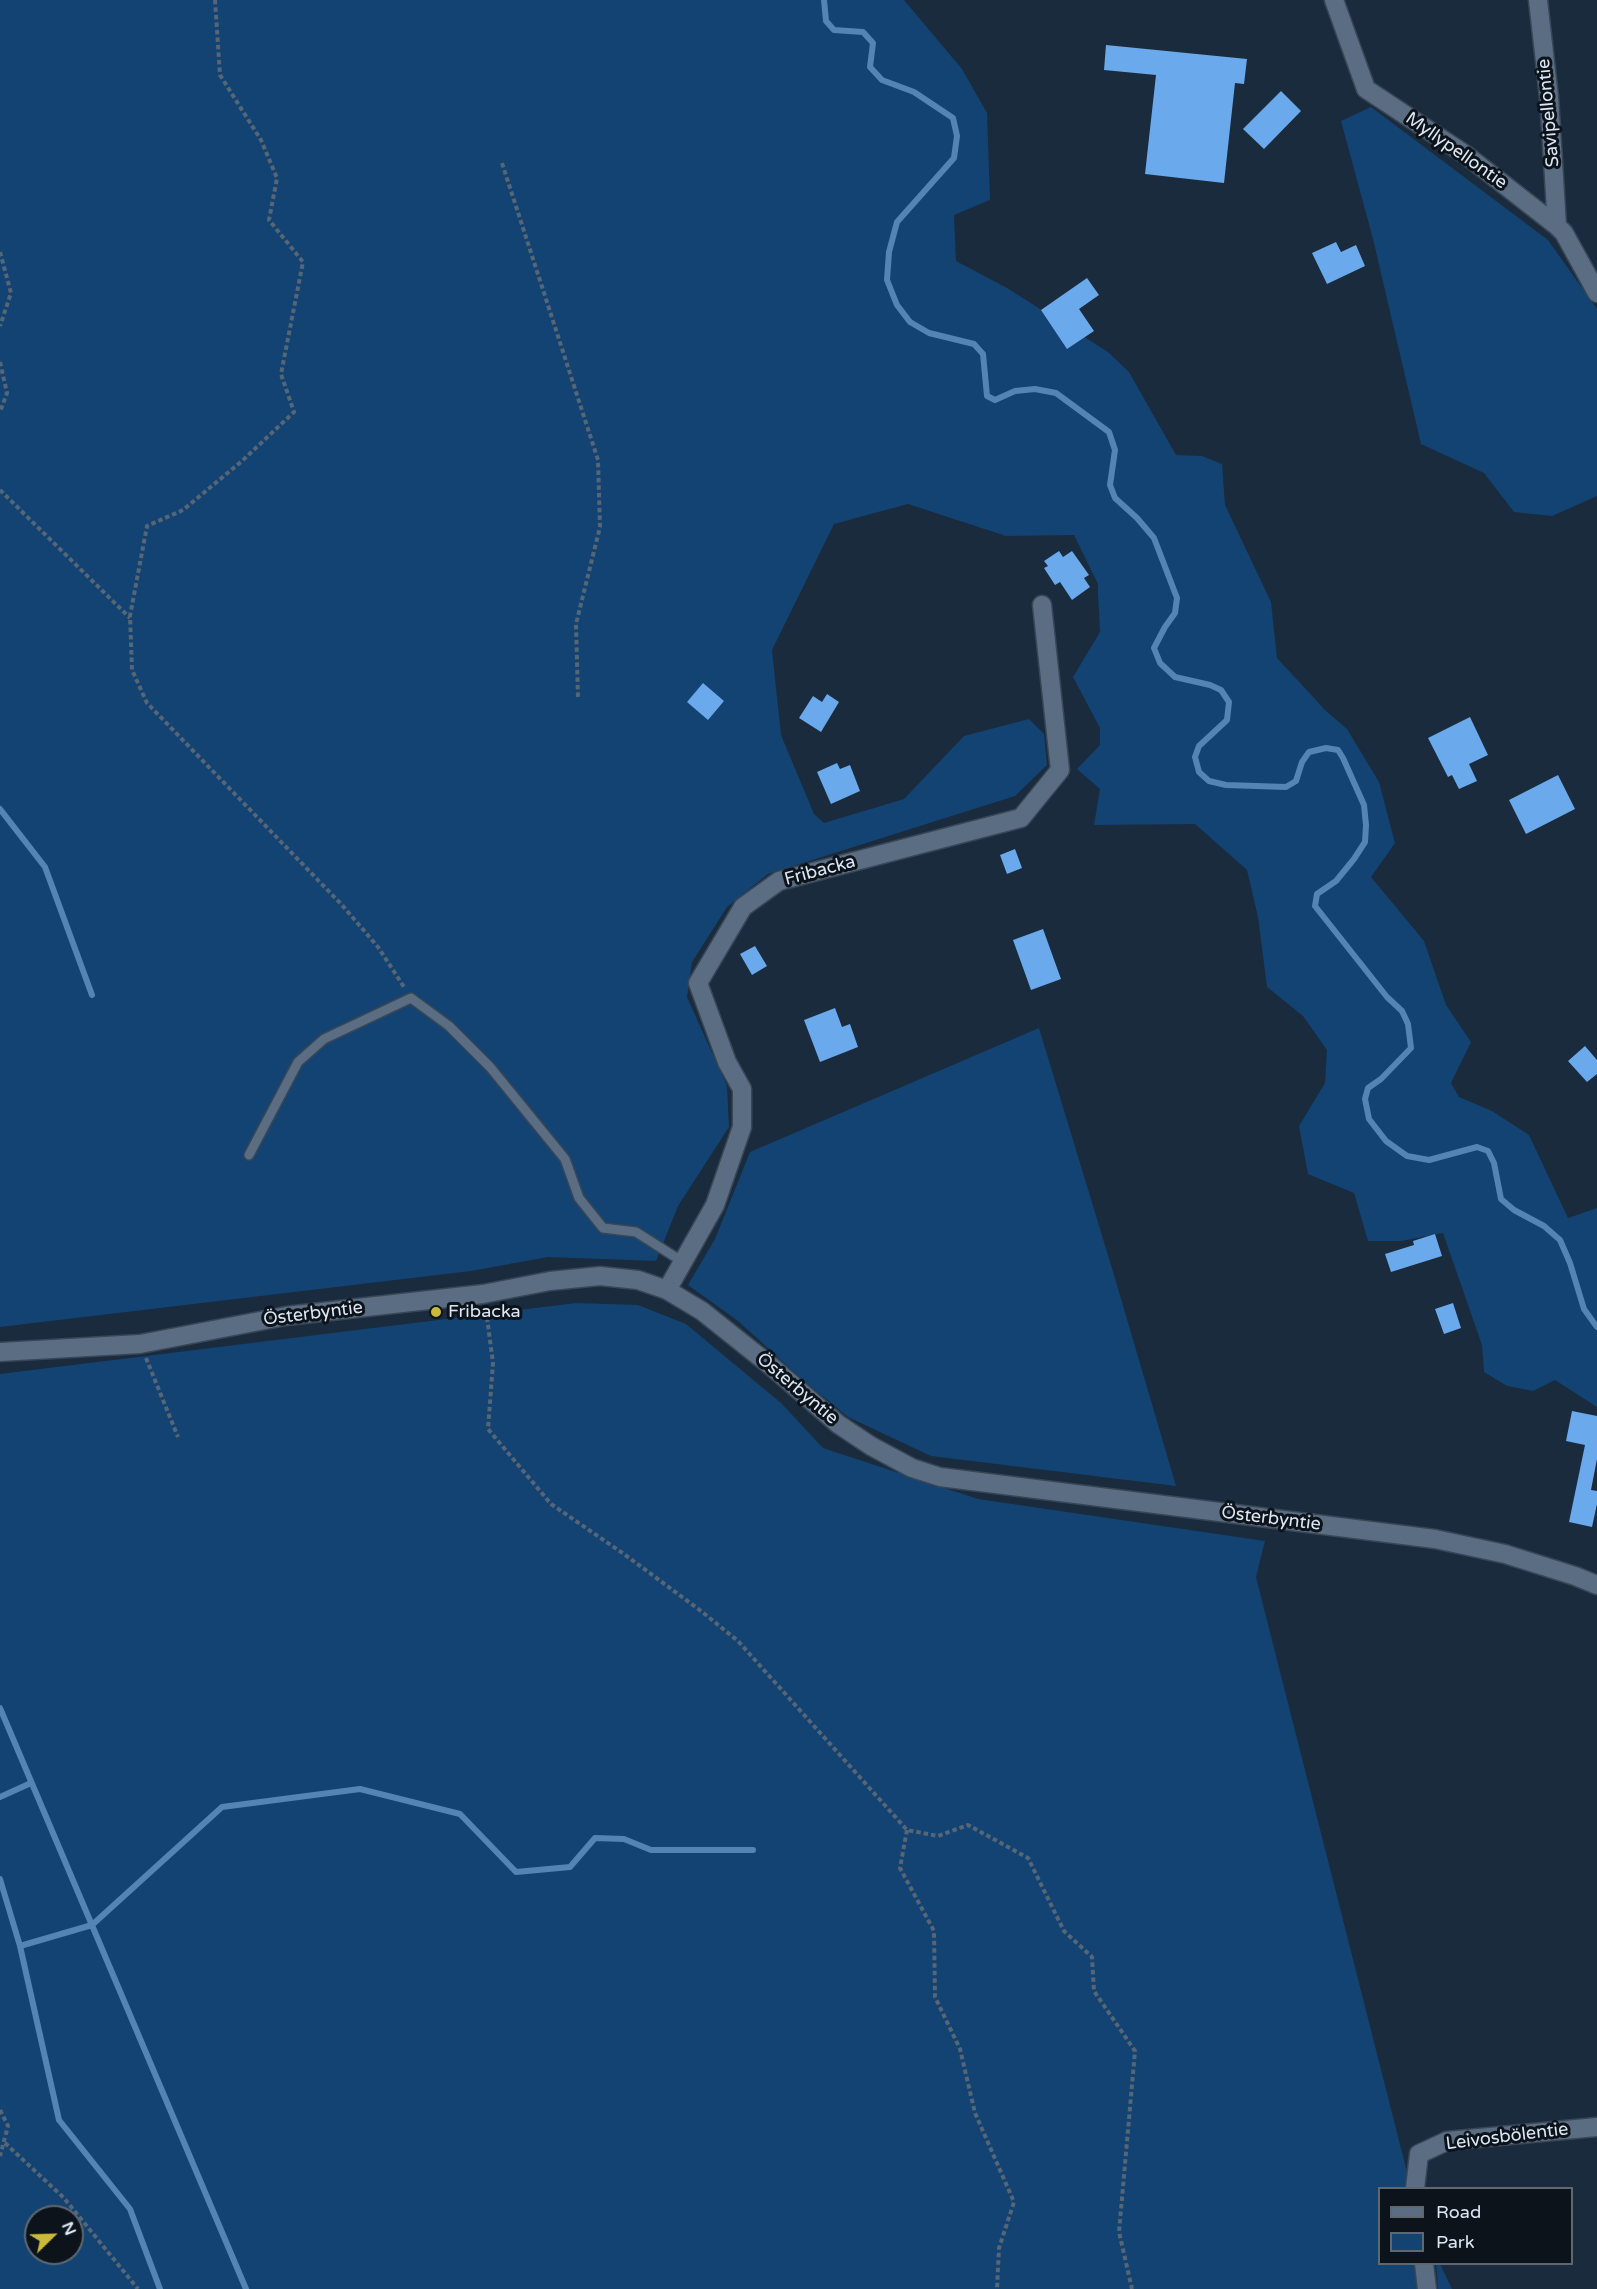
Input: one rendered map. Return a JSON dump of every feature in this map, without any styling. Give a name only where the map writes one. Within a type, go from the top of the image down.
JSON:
[{"type":"street","name":"Myllypellontie","points":[[1334,0],[1366,88],[1466,155],[1557,226],[1564,233],[1597,293]]},
{"type":"street","name":"Savipellontie","points":[[1538,0],[1549,97],[1557,226]]},
{"type":"street","name":"Fribacka","points":[[667,1290],[715,1205],[742,1127],[742,1089],[727,1062],[698,983],[742,907],[779,881],[1021,818],[1060,770],[1042,605]]},
{"type":"street","name":"Österbyntie","points":[[0,1352],[140,1344],[286,1316],[483,1294],[550,1281],[600,1276],[638,1280],[667,1290],[702,1311],[838,1424],[871,1446],[912,1468],[940,1477],[1435,1539],[1505,1554],[1597,1585]]},
{"type":"street","name":"Leivosbölentie","points":[[1415,2187],[1419,2154],[1447,2140],[1597,2127]]},
{"type":"street","points":[[1424,2265],[1427,2289]]},
{"type":"lane","points":[[249,1155],[298,1062],[324,1039],[411,998],[449,1026],[490,1066],[565,1159],[579,1198],[603,1228],[636,1232],[683,1262]]},
{"type":"path","points":[[215,0],[220,75],[261,140],[277,178],[269,219],[303,262],[281,374],[294,412],[242,461],[183,510],[147,526],[130,619],[132,670],[147,703],[342,904],[378,947],[411,998]]},
{"type":"path","points":[[502,163],[598,460],[600,527],[576,624],[578,698]]},
{"type":"path","points":[[0,252],[11,293],[0,326]]},
{"type":"path","points":[[0,362],[7,393],[0,412]]},
{"type":"path","points":[[0,490],[130,619]]},
{"type":"path","points":[[483,1294],[493,1363],[488,1429],[551,1504],[624,1554],[738,1641],[907,1830],[938,1836],[968,1825],[1028,1858],[1064,1931],[1092,1957],[1094,1991],[1135,2051],[1119,2232],[1132,2289]]},
{"type":"path","points":[[140,1344],[178,1437]]},
{"type":"path","points":[[907,1830],[900,1868],[934,1931],[935,1997],[960,2049],[975,2114],[1014,2202],[999,2248],[997,2289]]},
{"type":"path","points":[[0,2110],[8,2126],[0,2156]]},
{"type":"path","points":[[4,2143],[64,2198],[138,2289]]},
{"type":"green space","points":[[0,0],[904,0],[962,69],[987,113],[990,200],[954,215],[956,261],[1007,288],[1108,352],[1129,372],[1176,455],[1202,456],[1222,464],[1225,505],[1271,602],[1277,658],[1326,711],[1347,729],[1379,782],[1395,843],[1371,877],[1424,941],[1446,1005],[1471,1042],[1451,1083],[1459,1097],[1492,1111],[1529,1135],[1568,1218],[1597,1208],[1597,1407],[1555,1380],[1533,1391],[1507,1386],[1484,1372],[1482,1345],[1443,1233],[1401,1241],[1368,1241],[1354,1193],[1308,1174],[1299,1126],[1325,1083],[1327,1050],[1303,1016],[1267,987],[1258,917],[1247,870],[1195,824],[1094,825],[1100,789],[1077,769],[1100,745],[1100,728],[1073,677],[1100,632],[1098,584],[1074,535],[1006,536],[908,504],[834,524],[772,650],[781,735],[814,814],[824,823],[904,799],[964,736],[1029,719],[1044,734],[1047,765],[1015,796],[768,874],[727,907],[692,962],[687,997],[727,1086],[729,1127],[678,1206],[656,1261],[548,1257],[471,1271],[0,1327]]},
{"type":"green space","points":[[1371,107],[1548,240],[1597,309],[1597,496],[1552,516],[1514,512],[1484,473],[1421,444],[1373,239],[1341,121]]},
{"type":"green space","points":[[1039,1028],[1176,1486],[931,1456],[848,1417],[738,1321],[688,1285],[715,1239],[750,1152]]},
{"type":"green space","points":[[576,1303],[638,1305],[686,1324],[781,1403],[823,1448],[978,1499],[1265,1541],[1256,1577],[1407,2172],[1409,2187],[1378,2187],[1378,2265],[1417,2265],[1419,2289],[0,2289],[0,1374]]},
{"type":"green space","points":[[1436,2265],[1440,2265],[1452,2289],[1438,2289]]},
{"type":"building","points":[[1106,45],[1247,59],[1244,84],[1235,83],[1224,183],[1145,174],[1156,75],[1104,70]]},
{"type":"building","points":[[1281,91],[1301,111],[1264,149],[1243,129]]},
{"type":"building","points":[[1336,242],[1341,252],[1356,245],[1365,266],[1327,284],[1312,253]]},
{"type":"building","points":[[1087,278],[1099,295],[1079,309],[1094,331],[1067,349],[1041,310]]},
{"type":"building","points":[[1059,551],[1063,557],[1072,551],[1089,575],[1084,578],[1090,587],[1072,600],[1060,582],[1055,585],[1044,568],[1048,566],[1044,561]]},
{"type":"building","points":[[703,683],[724,701],[708,720],[687,702]]},
{"type":"building","points":[[827,694],[839,702],[821,732],[799,718],[813,696],[822,702]]},
{"type":"building","points":[[1470,717],[1488,755],[1469,764],[1477,781],[1459,789],[1452,775],[1448,777],[1428,738]]},
{"type":"building","points":[[837,763],[840,769],[850,765],[860,791],[831,804],[817,772]]},
{"type":"building","points":[[1558,775],[1575,809],[1526,834],[1509,800]]},
{"type":"building","points":[[1015,849],[1022,868],[1007,874],[1000,855]]},
{"type":"building","points":[[1043,929],[1061,979],[1031,990],[1013,940]]},
{"type":"building","points":[[755,946],[767,966],[752,975],[740,954]]},
{"type":"building","points":[[835,1008],[842,1027],[850,1024],[858,1047],[820,1062],[804,1020]]},
{"type":"building","points":[[1585,1046],[1597,1060],[1597,1074],[1587,1082],[1568,1061]]},
{"type":"building","points":[[1435,1234],[1442,1256],[1391,1272],[1385,1254],[1414,1245],[1413,1241]]},
{"type":"building","points":[[1453,1303],[1461,1328],[1444,1334],[1435,1309]]},
{"type":"building","points":[[1572,1411],[1597,1416],[1597,1459],[1591,1490],[1597,1491],[1597,1504],[1592,1527],[1569,1522],[1585,1445],[1566,1441]]},
{"type":"waterway","points":[[824,0],[826,21],[834,30],[863,32],[873,43],[870,67],[882,80],[914,92],[953,118],[957,136],[954,158],[897,222],[889,252],[887,280],[897,305],[910,322],[929,333],[974,344],[983,354],[987,396],[995,400],[1015,391],[1035,389],[1056,393],[1109,432],[1115,450],[1110,485],[1115,498],[1154,538],[1177,598],[1175,613],[1154,648],[1160,663],[1175,677],[1210,685],[1221,690],[1229,702],[1227,720],[1199,746],[1195,757],[1199,772],[1209,781],[1226,785],[1286,787],[1296,781],[1302,762],[1309,752],[1326,748],[1338,750],[1343,758],[1364,805],[1365,842],[1336,881],[1317,894],[1315,906],[1387,997],[1402,1011],[1408,1024],[1411,1048],[1381,1079],[1368,1088],[1365,1099],[1369,1119],[1386,1141],[1407,1156],[1429,1160],[1477,1147],[1488,1151],[1494,1163],[1501,1199],[1514,1210],[1544,1226],[1560,1240],[1570,1263],[1584,1309],[1597,1327]]},
{"type":"waterway","points":[[0,809],[45,867],[92,995]]},
{"type":"waterway","points":[[0,1708],[246,2289]]},
{"type":"waterway","points":[[0,1797],[31,1783]]},
{"type":"waterway","points":[[20,1946],[92,1925],[222,1807],[360,1789],[460,1814],[516,1872],[570,1867],[595,1838],[624,1839],[651,1850],[753,1850]]},
{"type":"waterway","points":[[0,1879],[20,1946],[59,2120],[130,2209],[160,2289]]},
{"type":"place","name":"Fribacka","points":[[436,1312]]}]
